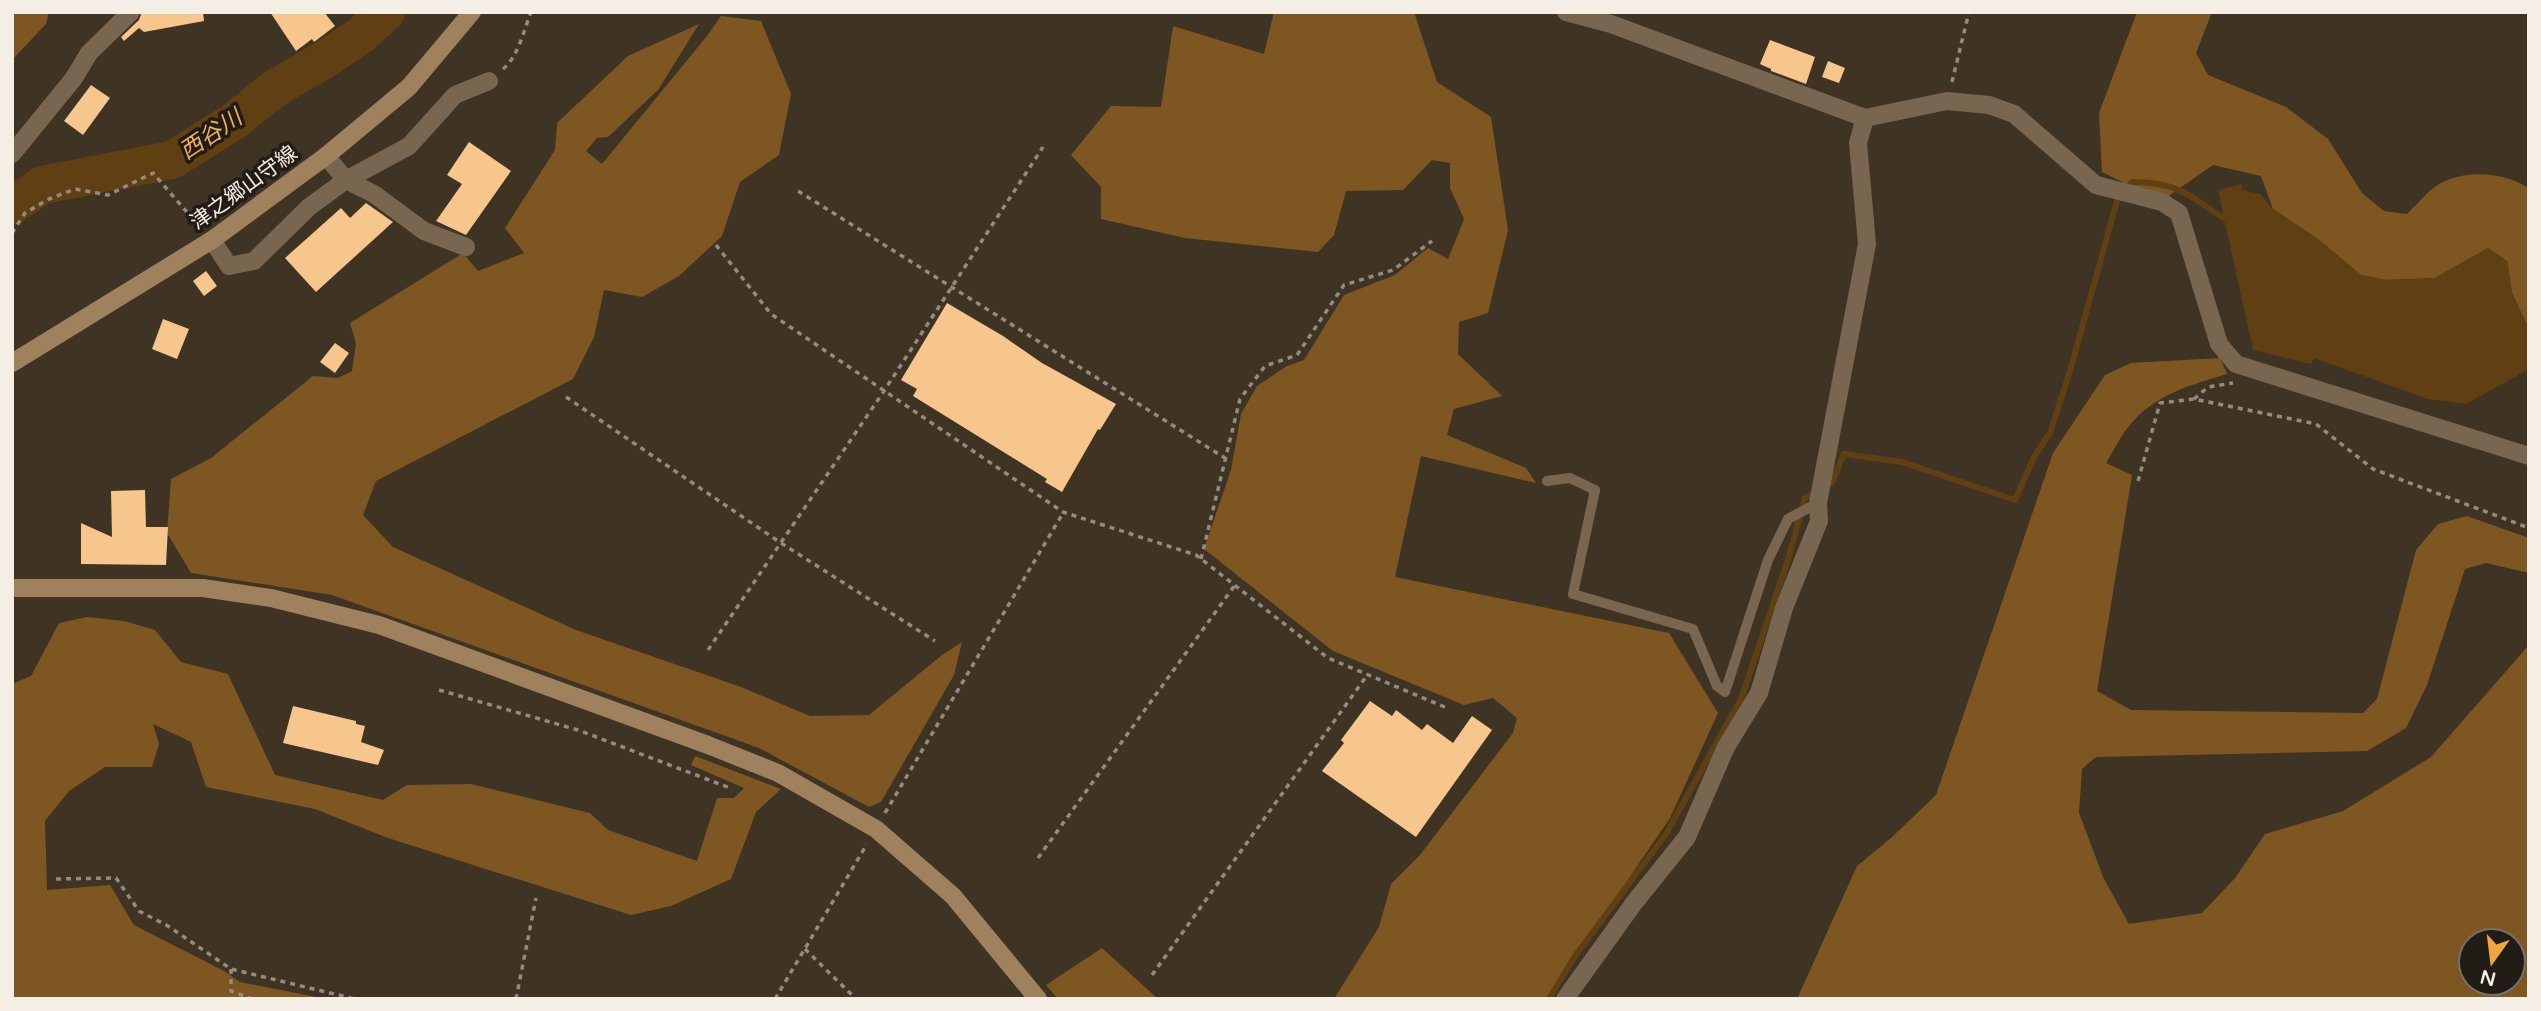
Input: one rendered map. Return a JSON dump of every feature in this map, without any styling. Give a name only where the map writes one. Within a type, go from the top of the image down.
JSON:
[{"type":"street","points":[[12,153],[74,78],[89,53],[131,12]]},
{"type":"street","name":"津之郷山守線","points":[[12,363],[212,240],[326,156],[409,87],[472,12]]},
{"type":"street","points":[[1566,12],[1611,24],[1865,118],[1947,100],[1989,105],[2014,114],[2096,185],[2162,202],[2179,213],[2219,344],[2236,364],[2529,456]]},
{"type":"street","points":[[212,240],[229,265],[254,261],[309,207],[346,180],[409,146],[455,95],[488,81]]},
{"type":"street","points":[[1565,999],[1634,903],[1687,837],[1726,747],[1759,693],[1784,608],[1819,521],[1818,503],[1867,244],[1858,143],[1865,118]]},
{"type":"street","points":[[326,156],[346,180],[374,194],[424,231],[466,247]]},
{"type":"street","points":[[12,588],[202,588],[271,598],[379,625],[754,764],[799,785],[876,829],[953,896],[1038,999]]},
{"type":"lane","points":[[1547,481],[1570,478],[1595,489],[1573,594],[1693,629],[1717,686],[1725,692],[1768,560],[1788,519],[1818,503]]},
{"type":"path","points":[[488,81],[508,66],[531,12]]},
{"type":"path","points":[[1947,100],[1969,12]]},
{"type":"path","points":[[708,650],[884,391],[1043,147]]},
{"type":"path","points":[[12,233],[25,213],[49,199],[75,189],[108,195],[153,173],[212,240]]},
{"type":"path","points":[[798,191],[1225,458]]},
{"type":"path","points":[[1201,559],[1240,399],[1265,366],[1297,355],[1344,285],[1393,270],[1433,241]]},
{"type":"path","points":[[716,245],[771,314],[1063,512],[1196,555],[1328,659],[1447,708]]},
{"type":"path","points":[[2193,398],[2208,387],[2254,380],[2257,370]]},
{"type":"path","points":[[566,397],[780,543],[935,641]]},
{"type":"path","points":[[2138,481],[2160,403],[2193,398],[2316,425],[2372,469],[2529,528]]},
{"type":"path","points":[[775,999],[1063,512]]},
{"type":"path","points":[[1038,858],[1235,586]]},
{"type":"path","points":[[1152,975],[1368,674]]},
{"type":"path","points":[[439,690],[578,730],[730,788]]},
{"type":"path","points":[[56,879],[116,878],[139,911],[168,926],[231,969],[355,999]]},
{"type":"path","points":[[516,999],[537,898]]},
{"type":"path","points":[[805,949],[856,999]]},
{"type":"path","points":[[231,969],[231,992],[252,999]]},
{"type":"shaded area","points":[[12,12],[49,12],[46,24],[12,60]]},
{"type":"shaded area","points":[[1274,12],[1414,12],[1437,82],[1491,117],[1508,230],[1488,313],[1459,322],[1458,354],[1502,396],[1454,409],[1447,435],[1526,468],[1536,483],[1421,456],[1395,577],[1669,633],[1718,713],[1670,818],[1547,999],[1334,999],[1379,927],[1391,884],[1420,855],[1513,733],[1517,718],[1493,698],[1464,705],[1333,651],[1204,549],[1231,470],[1241,414],[1257,386],[1287,366],[1304,360],[1344,295],[1395,275],[1428,248],[1448,259],[1464,219],[1450,188],[1450,163],[1432,160],[1403,190],[1346,191],[1334,235],[1318,252],[1185,238],[1101,219],[1101,187],[1071,155],[1111,106],[1161,107],[1173,26],[1264,54]]},
{"type":"shaded area","points":[[2137,12],[2212,12],[2196,53],[2208,75],[2286,107],[2328,139],[2362,193],[2384,211],[2407,214],[2435,187],[2450,179],[2472,174],[2496,176],[2529,188],[2529,329],[2512,293],[2507,261],[2488,248],[2435,278],[2386,280],[2361,275],[2318,239],[2273,209],[2261,176],[2213,165],[2167,197],[2149,195],[2102,172],[2099,113]]},
{"type":"shaded area","points":[[721,16],[761,21],[791,94],[779,155],[740,182],[722,236],[679,276],[642,297],[604,290],[594,337],[573,379],[376,481],[363,515],[393,547],[576,630],[741,687],[810,716],[869,715],[942,655],[962,642],[954,675],[881,802],[869,807],[759,748],[332,595],[191,573],[167,533],[171,479],[211,458],[313,376],[338,378],[352,371],[356,344],[350,323],[463,253],[478,271],[524,253],[505,228],[555,150],[557,123],[628,56],[699,24],[658,90],[608,137],[597,138],[586,151],[602,164]]},
{"type":"shaded area","points":[[2242,184],[2242,190],[2260,194],[2273,209],[2318,239],[2361,275],[2386,280],[2435,278],[2488,248],[2507,261],[2512,293],[2529,329],[2529,369],[2466,404],[2428,399],[2314,358],[2311,364],[2253,350],[2218,190]]},
{"type":"shaded area","points":[[2220,358],[2227,374],[2174,392],[2140,414],[2126,429],[2106,463],[2132,475],[2097,691],[2131,710],[2363,713],[2377,699],[2416,550],[2438,524],[2467,516],[2529,538],[2529,573],[2486,563],[2465,569],[2427,685],[2406,728],[2367,751],[2096,757],[2082,769],[2079,813],[2104,879],[2129,924],[2202,913],[2235,878],[2265,834],[2343,811],[2431,757],[2529,645],[2529,999],[1797,999],[1857,866],[1936,795],[2053,453],[2105,375],[2131,363]]},
{"type":"shaded area","points":[[87,617],[124,621],[155,630],[181,662],[228,674],[275,775],[383,800],[407,785],[471,784],[590,813],[608,830],[697,861],[717,798],[734,798],[744,788],[691,765],[695,756],[781,789],[756,812],[731,879],[671,906],[631,915],[388,838],[315,809],[206,787],[191,742],[153,724],[159,744],[152,767],[105,767],[69,791],[45,821],[47,890],[110,885],[134,925],[224,971],[240,982],[327,999],[12,999],[12,684],[31,676],[59,623]]},
{"type":"shaded area","points":[[1102,948],[1158,999],[1058,999],[1046,985]]},
{"type":"building","points":[[142,12],[203,12],[204,21],[144,32],[139,28],[124,41],[121,37],[139,20]]},
{"type":"building","points":[[270,12],[324,12],[335,26],[314,42],[312,39],[296,51]]},
{"type":"building","points":[[1770,40],[1815,57],[1806,84],[1760,64]]},
{"type":"building","points":[[1828,61],[1845,68],[1839,83],[1822,77]]},
{"type":"building","points":[[91,85],[110,98],[83,135],[64,121]]},
{"type":"building","points":[[469,142],[511,171],[466,235],[436,221],[462,184],[447,175]]},
{"type":"building","points":[[366,203],[393,222],[316,292],[285,258],[341,208],[350,218]]},
{"type":"building","points":[[206,271],[217,286],[204,296],[193,281]]},
{"type":"building","points":[[947,303],[1042,363],[1116,404],[1100,430],[1098,429],[1062,492],[1045,482],[1047,479],[913,396],[917,389],[901,380]]},
{"type":"building","points":[[163,319],[189,329],[177,359],[152,349]]},
{"type":"building","points":[[335,343],[349,353],[335,373],[320,362]]},
{"type":"building","points":[[145,490],[146,527],[168,527],[166,565],[81,564],[81,523],[112,537],[111,491]]},
{"type":"building","points":[[1370,701],[1392,716],[1396,710],[1422,730],[1427,724],[1453,743],[1472,716],[1492,730],[1416,837],[1322,771],[1344,743],[1341,740]]},
{"type":"building","points":[[293,706],[356,721],[356,724],[365,726],[361,742],[384,750],[378,765],[283,743]]},
{"type":"waterway","name":"西谷川","points":[[12,206],[42,185],[172,160],[234,121],[274,89],[361,35],[386,12]]},
{"type":"waterway","points":[[1826,486],[1832,482],[1844,454],[1902,462],[2015,500],[2034,457],[2050,433],[2117,201],[2132,182],[2163,185],[2185,193],[2231,223]]},
{"type":"waterway","points":[[1549,999],[1575,956],[1666,834],[1741,699],[1787,563],[1805,498],[1816,491]]}]
